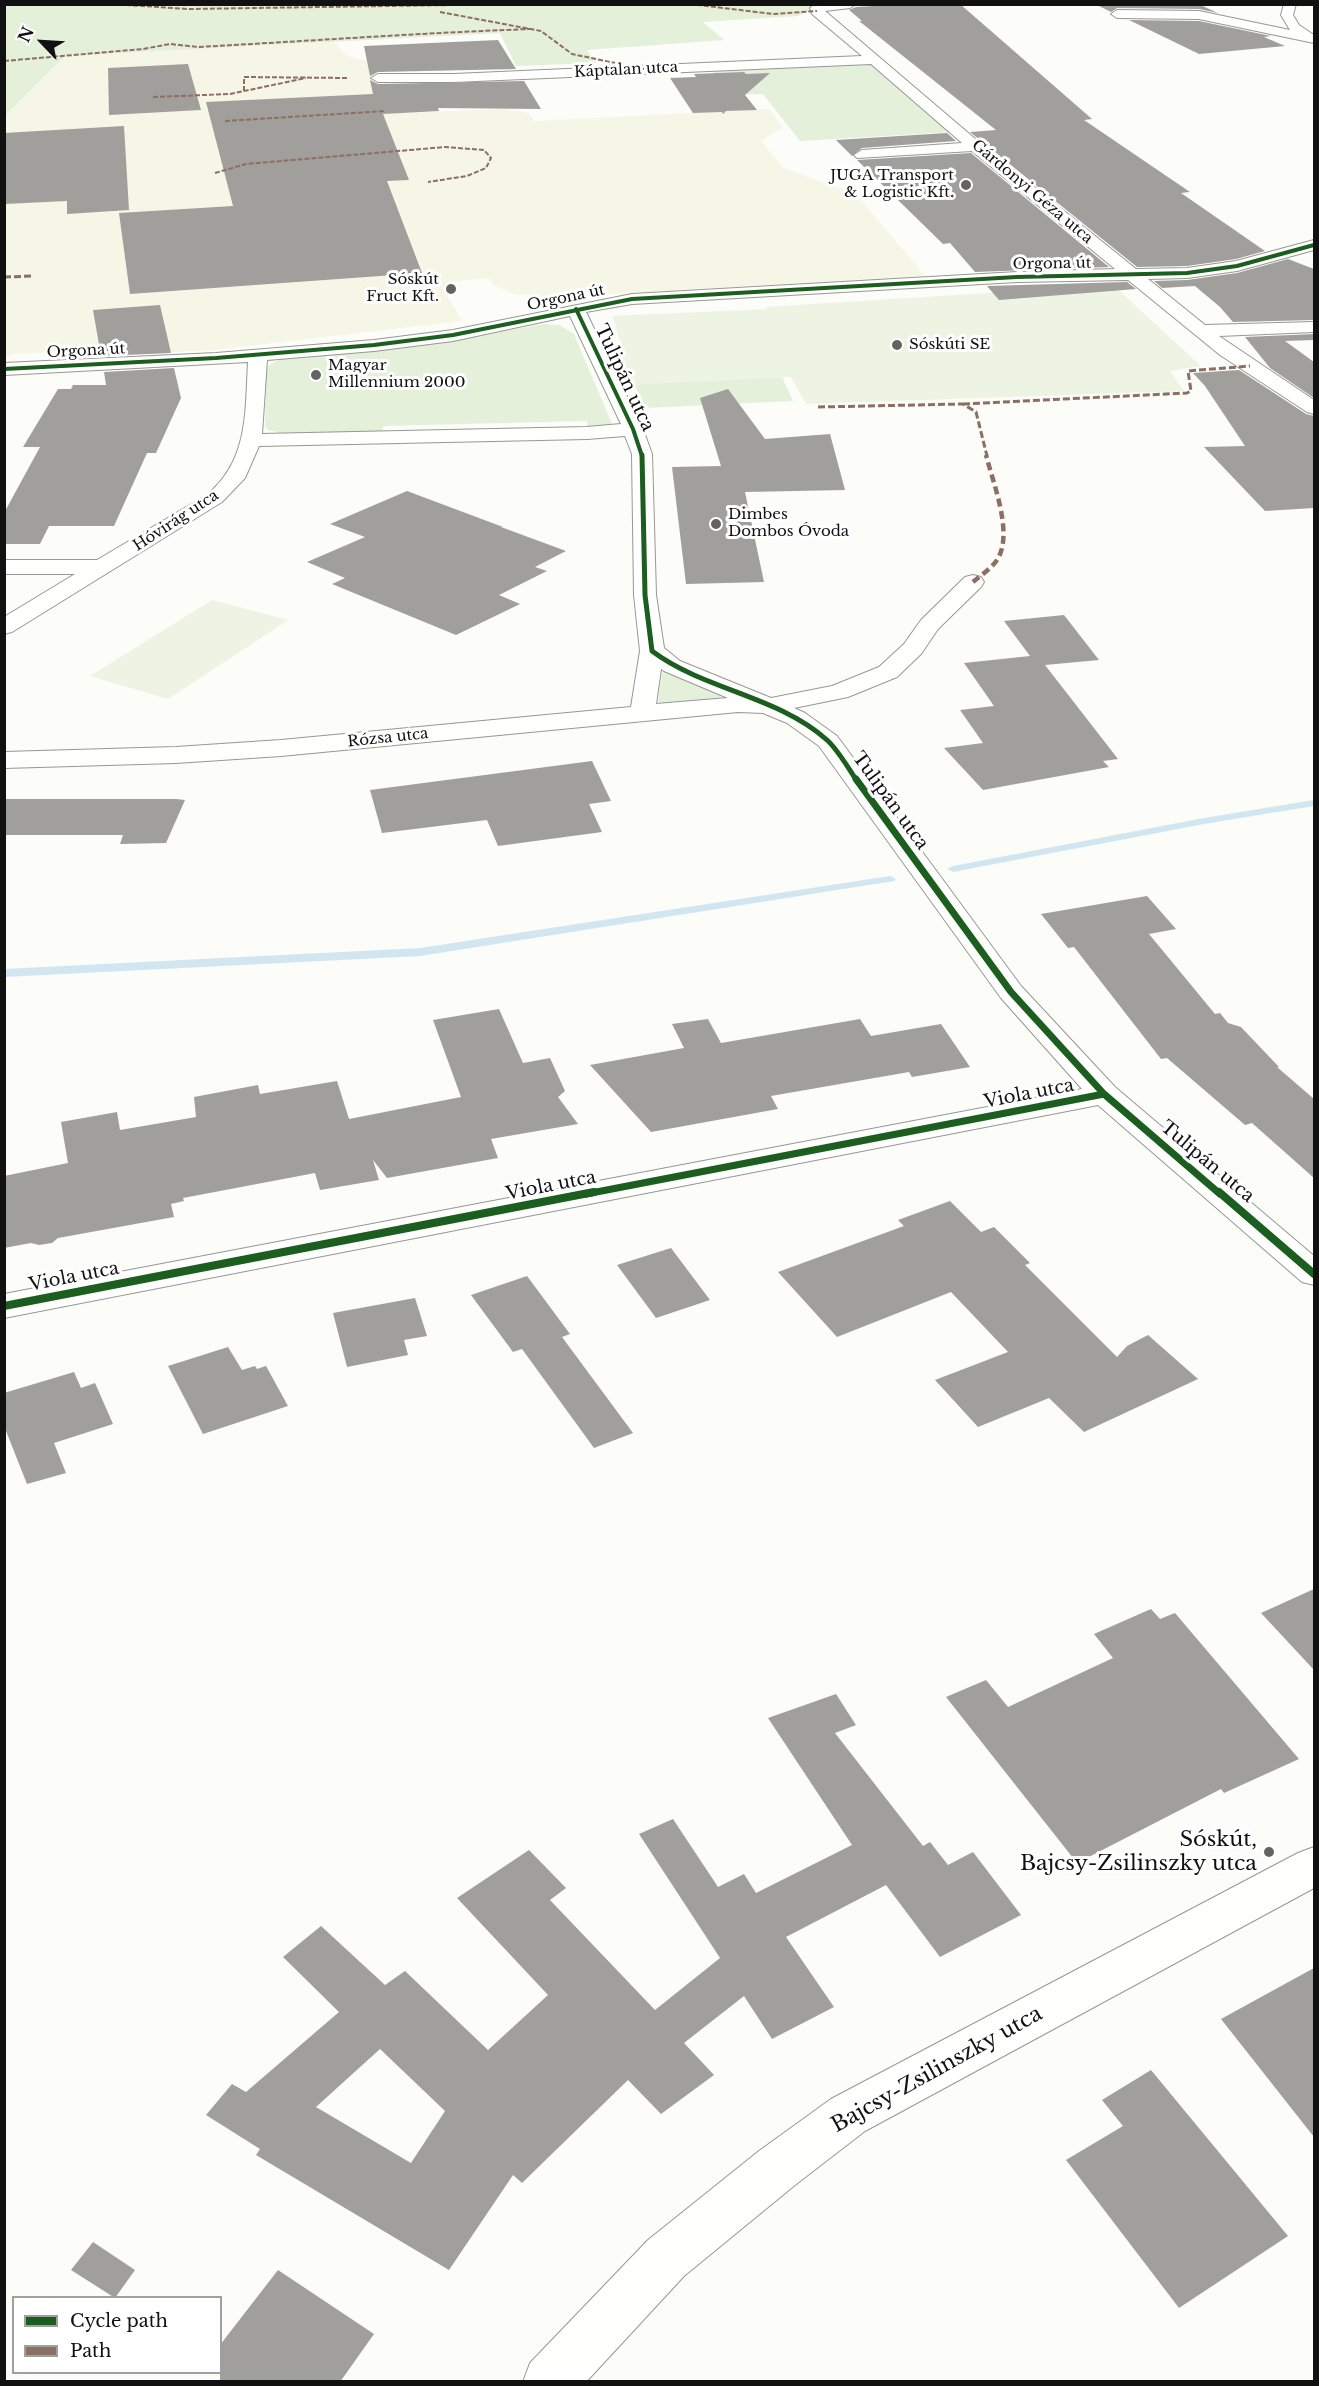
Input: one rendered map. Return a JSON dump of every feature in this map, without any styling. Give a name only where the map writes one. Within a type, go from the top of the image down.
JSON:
[{"type":"street","name":"Gárdonyi Géza utca","points":[[850,4],[816,8],[817,12],[975,146],[1227,351],[1314,408]]},
{"type":"street","points":[[1183,4],[1199,15]]},
{"type":"street","points":[[1290,4],[1287,15],[1294,27],[1310,37]]},
{"type":"street","points":[[1117,14],[1199,15],[1310,37]]},
{"type":"street","points":[[1274,29],[1294,27]]},
{"type":"street","name":"Káptalan utca","points":[[378,78],[464,78],[874,60]]},
{"type":"street","points":[[862,155],[975,146]]},
{"type":"street","name":"Orgona út","points":[[4,369],[367,347],[430,339],[599,303],[644,299],[1017,278],[1135,276],[1212,271],[1266,259],[1314,244]]},
{"type":"street","name":"Tulipán utca","points":[[576,309],[633,429],[642,454],[645,595],[652,651],[642,713]]},
{"type":"street","points":[[1201,330],[1314,327]]},
{"type":"street","name":"Hóvirág utca","points":[[4,627],[215,498],[234,481],[242,467],[251,440],[258,354]]},
{"type":"street","points":[[251,440],[587,433],[633,429]]},
{"type":"street","points":[[4,567],[104,567]]},
{"type":"street","points":[[770,706],[839,692],[888,672],[913,649],[929,625],[973,582]]},
{"type":"street","name":"Tulipán utca","points":[[652,651],[672,666],[796,718],[828,741],[1011,992],[1104,1094],[1314,1274]]},
{"type":"street","name":"Rózsa utca","points":[[4,760],[176,755],[281,748],[642,713],[738,705],[770,706]]},
{"type":"street","name":"Viola utca","points":[[4,1306],[1104,1094]]},
{"type":"street","name":"Bajcsy-Zsilinszky utca","points":[[549,2382],[666,2258],[777,2168],[848,2115],[1314,1866]]},
{"type":"green space","points":[[5,5],[824,5],[798,16],[703,22],[724,40],[587,50],[596,63],[516,66],[500,33],[65,56],[5,116]]},
{"type":"green space","points":[[334,42],[347,56],[371,62],[378,81],[402,113],[502,109],[529,113],[534,121],[769,109],[783,127],[761,141],[783,168],[856,194],[925,276],[552,297],[514,294],[493,285],[489,278],[448,282],[449,286],[442,287],[462,321],[214,350],[76,357],[58,352],[14,354],[5,358],[5,116],[65,56]]},
{"type":"green space","points":[[860,63],[872,65],[952,132],[800,141],[763,94],[729,95],[711,69]]},
{"type":"green space","name":"Sóskúti SE","points":[[1113,285],[1201,366],[1170,371],[1184,391],[806,404],[791,377],[629,385],[612,345],[621,344],[612,316],[767,309],[766,307]]},
{"type":"green space","points":[[543,324],[559,325],[574,334],[612,424],[587,428],[587,421],[383,426],[383,432],[286,434],[268,430],[265,426],[266,370],[271,364],[282,359],[293,356],[370,351],[453,341]]},
{"type":"green space","points":[[782,377],[793,401],[643,408],[635,384]]},
{"type":"green space","points":[[212,600],[288,620],[168,699],[90,676]]},
{"type":"green space","points":[[667,671],[716,691],[721,694],[720,698],[661,703],[658,701],[662,673]]},
{"type":"building","points":[[960,4],[1092,119],[1084,120],[1190,192],[1181,193],[1265,251],[1236,259],[1187,266],[1137,267],[970,132],[996,130],[859,21],[862,21],[849,10],[856,7]]},
{"type":"building","points":[[1095,4],[1198,4],[1218,13],[1199,9],[1117,8],[1111,12]]},
{"type":"building","points":[[1129,20],[1199,21],[1271,36],[1264,37],[1285,46],[1199,54]]},
{"type":"building","points":[[498,40],[516,69],[378,72],[370,76],[364,46]]},
{"type":"building","points":[[188,64],[201,110],[109,115],[108,68]]},
{"type":"building","points":[[744,72],[746,74],[770,73],[745,95],[757,110],[726,111],[723,114],[722,112],[693,113],[670,78],[696,77],[694,74]]},
{"type":"building","points":[[370,80],[378,84],[524,81],[541,109],[438,108],[439,111],[383,114],[409,180],[387,181],[422,273],[130,294],[119,213],[233,206],[206,102],[373,94]]},
{"type":"building","points":[[124,126],[129,210],[67,214],[67,201],[4,204],[4,133]]},
{"type":"building","points":[[947,133],[956,141],[862,148],[852,156],[836,140]]},
{"type":"building","points":[[971,153],[1109,267],[975,272],[950,243],[943,244],[857,160]]},
{"type":"building","points":[[1288,259],[1314,269],[1314,320],[1233,322],[1220,307],[1195,286],[1162,288],[1154,281],[1187,280],[1237,273]]},
{"type":"building","points":[[1127,282],[1136,289],[999,300],[987,286]]},
{"type":"building","points":[[160,305],[171,353],[101,356],[93,310]]},
{"type":"building","points":[[1314,334],[1314,340],[1285,341],[1314,362],[1314,398],[1270,368],[1245,337]]},
{"type":"building","points":[[174,368],[181,398],[156,453],[147,453],[114,526],[49,526],[40,544],[4,544],[4,513],[40,447],[23,447],[58,389],[71,389],[73,385],[106,385],[104,372]]},
{"type":"building","points":[[1239,370],[1306,414],[1314,416],[1314,508],[1265,511],[1204,447],[1245,446],[1205,386],[1193,373]]},
{"type":"building","name":"Dimbes Dombos Óvoda","points":[[728,389],[765,439],[830,434],[845,490],[745,492],[764,582],[686,584],[672,467],[721,466],[700,398]]},
{"type":"building","points":[[407,491],[566,551],[535,567],[547,571],[499,595],[520,604],[456,635],[332,584],[345,578],[307,562],[365,537],[330,524]]},
{"type":"building","points":[[1064,615],[1099,660],[1045,665],[1118,759],[1103,761],[1109,767],[983,790],[944,748],[983,743],[960,710],[994,706],[964,663],[1030,656],[1004,621]]},
{"type":"building","points":[[592,761],[611,801],[589,804],[602,832],[498,846],[487,820],[382,833],[370,790]]},
{"type":"building","points":[[4,799],[185,800],[166,843],[120,844],[123,835],[4,835]]},
{"type":"building","points":[[1147,896],[1176,929],[1149,934],[1215,1014],[1220,1013],[1228,1023],[1241,1027],[1279,1067],[1277,1067],[1314,1099],[1314,1178],[1252,1123],[1245,1125],[1167,1058],[1161,1059],[1074,947],[1068,948],[1041,914]]},
{"type":"building","points":[[499,1009],[523,1063],[550,1058],[565,1091],[558,1097],[578,1124],[491,1139],[498,1158],[387,1178],[373,1160],[379,1180],[320,1190],[315,1173],[183,1198],[184,1201],[171,1204],[174,1217],[58,1238],[52,1243],[39,1245],[31,1243],[4,1248],[4,1176],[68,1163],[61,1122],[117,1112],[120,1130],[196,1117],[194,1097],[258,1085],[260,1094],[337,1081],[349,1119],[461,1097],[433,1020]]},
{"type":"building","points":[[708,1019],[721,1043],[860,1019],[871,1036],[941,1024],[970,1067],[912,1077],[909,1072],[771,1096],[778,1109],[651,1132],[590,1065],[684,1048],[672,1024]]},
{"type":"building","points":[[950,1201],[981,1232],[994,1227],[1030,1263],[1025,1265],[1117,1357],[1127,1346],[1148,1335],[1198,1379],[1084,1432],[1049,1398],[978,1427],[935,1380],[1008,1352],[951,1292],[837,1337],[778,1272],[904,1226],[898,1220]]},
{"type":"building","points":[[671,1248],[710,1300],[656,1318],[617,1265]]},
{"type":"building","points":[[527,1276],[570,1334],[562,1337],[633,1433],[594,1448],[522,1349],[513,1352],[471,1295]]},
{"type":"building","points":[[415,1298],[427,1336],[404,1340],[408,1355],[347,1367],[333,1313]]},
{"type":"building","points":[[228,1347],[242,1370],[255,1366],[257,1369],[266,1366],[288,1406],[203,1434],[168,1366]]},
{"type":"building","points":[[74,1372],[81,1388],[95,1383],[113,1424],[54,1443],[66,1473],[27,1484],[4,1426],[4,1393]]},
{"type":"building","points":[[1314,1589],[1314,1670],[1261,1613]]},
{"type":"building","points":[[1151,1609],[1160,1619],[1175,1613],[1299,1759],[1224,1793],[1221,1789],[1077,1863],[946,1697],[986,1680],[1008,1707],[1113,1658],[1094,1634]]},
{"type":"building","points":[[836,1694],[856,1725],[835,1733],[923,1846],[930,1842],[948,1865],[973,1852],[1021,1915],[940,1957],[886,1885],[786,1937],[834,2007],[772,2039],[744,1996],[684,2043],[714,2075],[661,2114],[628,2080],[522,2183],[513,2175],[449,2270],[256,2155],[260,2149],[206,2115],[232,2084],[246,2092],[339,2012],[283,1957],[321,1926],[385,1985],[405,1971],[488,2050],[548,1995],[457,1898],[529,1850],[566,1888],[550,1900],[655,2010],[720,1958],[639,1834],[673,1819],[718,1887],[744,1874],[756,1893],[852,1845],[768,1718]],"holes":[[[380,2049],[445,2111],[411,2163],[316,2107]]]},
{"type":"building","points":[[1314,1968],[1314,2137],[1221,2019]]},
{"type":"building","points":[[1151,2070],[1288,2236],[1179,2308],[1066,2160],[1123,2126],[1102,2100]]},
{"type":"building","points":[[93,2242],[135,2270],[116,2296],[112,2296],[71,2270]]},
{"type":"building","points":[[278,2270],[374,2334],[340,2382],[220,2382],[222,2342]]},
{"type":"waterway","points":[[953,869],[1204,821],[1314,803]]},
{"type":"waterway","points":[[4,973],[420,952],[890,879]]},
{"type":"marked path","points":[[112,4],[188,9],[521,4]]},
{"type":"marked path","points":[[690,4],[773,14],[817,11]]},
{"type":"marked path","points":[[440,12],[541,31],[572,54],[644,69]]},
{"type":"marked path","points":[[4,61],[143,49],[170,44],[198,47],[376,38],[422,33],[530,29]]},
{"type":"marked path","points":[[244,91],[244,77],[347,78]]},
{"type":"marked path","points":[[153,97],[230,94],[306,78]]},
{"type":"marked path","points":[[225,121],[385,111]]},
{"type":"marked path","points":[[215,173],[246,164],[445,147],[484,150],[491,158],[486,168],[467,176],[428,182]]},
{"type":"marked path","points":[[4,277],[32,276]]},
{"type":"marked path","points":[[963,404],[1187,393],[1191,391],[1188,371],[1250,366]]},
{"type":"marked path","points":[[818,407],[963,404],[976,412],[1005,531],[1002,549],[996,561],[973,582]]},
{"type":"cycle path","points":[[4,369],[322,351],[453,335],[632,299],[1017,277],[1187,273],[1237,266],[1314,245]]},
{"type":"cycle path","points":[[576,309],[633,429],[642,454],[645,595],[652,651],[672,666],[796,718],[828,741],[1011,992],[1104,1094],[1314,1274]]},
{"type":"cycle path","points":[[4,1306],[1104,1094]]},
{"type":"place","name":"JUGA Transport & Logistic Kft.","points":[[966,185]]},
{"type":"place","name":"Sóskút Fruct Kft.","points":[[451,289]]},
{"type":"place","name":"Sóskúti SE","points":[[897,345]]},
{"type":"place","name":"Magyar Millennium 2000","points":[[316,375]]},
{"type":"place","name":"Dimbes Dombos Óvoda","points":[[716,524]]},
{"type":"place","name":"Sóskút, Bajcsy-Zsilinszky utca","points":[[1269,1852]]}]
